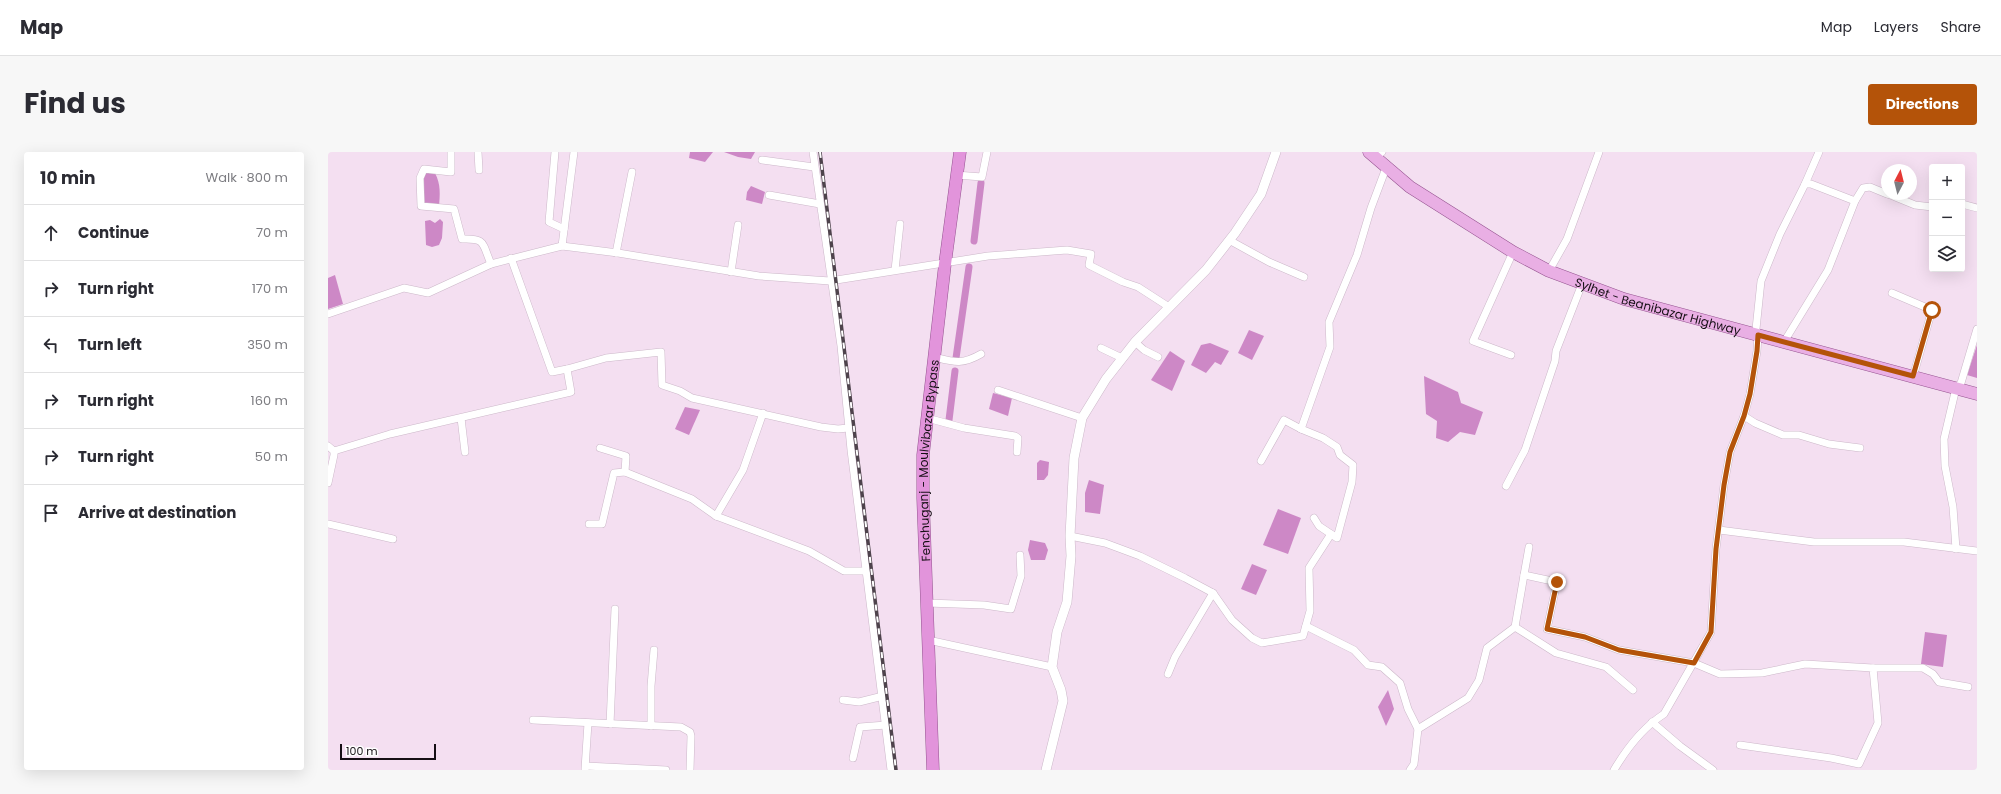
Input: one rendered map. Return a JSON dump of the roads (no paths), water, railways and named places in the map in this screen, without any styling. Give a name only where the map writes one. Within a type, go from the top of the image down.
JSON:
[{"type":"highway","name":"Fenchuganj - Moulvibazar Bypass","points":[[933,770],[923,498],[923,455],[945,264],[960,152]]},
{"type":"main road","name":"Sylhet - Beanibazar Highway","points":[[1378,152],[1404,174],[1456,209],[1551,268],[1582,284],[1624,299],[1757,332],[1959,386],[1977,388]]},
{"type":"main road","name":"Sylhet - Beanibazar Highway","points":[[1378,152],[1386,168],[1410,187],[1513,252],[1551,268],[1628,294],[1757,332],[1787,337],[1913,374]]},
{"type":"main road","name":"Sylhet - Beanibazar Highway","points":[[1959,386],[1977,394]]},
{"type":"street","points":[[451,152],[451,172],[424,169],[420,178],[421,206],[454,209],[462,239],[477,238],[481,241],[491,264]]},
{"type":"street","points":[[478,152],[479,170]]},
{"type":"street","points":[[555,152],[549,222],[564,229]]},
{"type":"street","points":[[562,246],[574,152]]},
{"type":"street","points":[[813,152],[830,281],[841,346],[848,428],[863,535],[866,571],[883,696],[891,770]]},
{"type":"street","points":[[956,175],[982,177],[987,152]]},
{"type":"street","points":[[1046,770],[1063,701],[1061,690],[1052,667],[1057,632],[1067,602],[1071,556],[1070,536],[1074,458],[1082,418],[1106,379],[1135,342],[1206,270],[1229,240],[1260,194],[1276,152]]},
{"type":"street","points":[[1551,268],[1567,239],[1599,152]]},
{"type":"street","points":[[1614,770],[1625,750],[1652,722],[1664,714],[1711,632],[1718,530],[1730,452],[1744,416],[1756,358],[1761,281],[1780,234],[1819,152]]},
{"type":"street","points":[[762,160],[814,167]]},
{"type":"street","points":[[1301,429],[1330,347],[1329,322],[1357,255],[1371,208],[1386,168]]},
{"type":"street","points":[[616,253],[632,172]]},
{"type":"street","points":[[1805,184],[1811,184],[1855,201]]},
{"type":"street","points":[[1787,337],[1828,270],[1855,201],[1863,188],[1870,187],[1881,192]]},
{"type":"street","points":[[769,195],[820,204]]},
{"type":"street","points":[[1904,200],[1929,206]]},
{"type":"street","points":[[1965,205],[1977,208]]},
{"type":"street","points":[[895,270],[900,224]]},
{"type":"street","points":[[731,272],[738,225]]},
{"type":"street","points":[[1229,240],[1269,262],[1304,277]]},
{"type":"street","points":[[328,314],[404,288],[428,293],[491,264],[562,246],[616,253],[758,276],[830,281],[988,256],[1067,250],[1091,254],[1089,265],[1123,282],[1138,286],[1169,307]]},
{"type":"street","points":[[1511,355],[1473,341],[1513,252]]},
{"type":"street","points":[[511,258],[552,372],[606,358],[661,352],[662,385],[680,391],[692,398],[821,427],[838,429],[848,428]]},
{"type":"street","points":[[1506,486],[1525,450],[1555,361],[1556,351],[1582,284]]},
{"type":"street","points":[[1892,294],[1932,310],[1913,374]]},
{"type":"street","points":[[1956,549],[1953,507],[1945,466],[1944,439],[1977,329]]},
{"type":"street","points":[[1135,342],[1144,350],[1158,357]]},
{"type":"street","points":[[1101,348],[1122,358]]},
{"type":"street","points":[[934,357],[949,361],[968,362],[981,354]]},
{"type":"street","points":[[328,483],[334,455],[331,448],[571,392],[567,369]]},
{"type":"street","points":[[998,390],[1082,418]]},
{"type":"street","points":[[716,516],[743,470],[763,413]]},
{"type":"street","points":[[1744,416],[1755,423],[1783,435],[1799,435],[1829,444],[1860,448]]},
{"type":"street","points":[[461,418],[465,452]]},
{"type":"street","points":[[927,418],[964,428],[1015,436],[1018,438],[1017,452]]},
{"type":"street","points":[[1260,461],[1284,420],[1323,438],[1337,448],[1340,456],[1353,464],[1352,482],[1337,538],[1319,526],[1314,518]]},
{"type":"street","points":[[600,448],[626,456],[625,472]]},
{"type":"street","points":[[589,524],[602,524],[614,473],[625,472],[692,499],[716,516],[809,551],[844,571],[866,571]]},
{"type":"street","points":[[328,524],[393,539]]},
{"type":"street","points":[[1718,530],[1814,542],[1904,542],[1977,551]]},
{"type":"street","points":[[1070,536],[1105,543],[1140,556],[1213,593],[1232,620],[1252,638],[1262,643],[1303,636],[1310,611],[1309,568],[1331,534]]},
{"type":"street","points":[[1418,729],[1468,698],[1479,680],[1487,648],[1515,627],[1529,547]]},
{"type":"street","points":[[927,603],[984,605],[1012,609],[1021,576],[1020,555]]},
{"type":"street","points":[[1524,575],[1557,582],[1547,629],[1585,637],[1619,650],[1694,663],[1720,674],[1762,672],[1805,664],[1873,668],[1923,668],[1933,674],[1939,682],[1968,688]]},
{"type":"street","points":[[1168,674],[1175,657],[1213,593]]},
{"type":"street","points":[[610,724],[614,609]]},
{"type":"street","points":[[1306,626],[1354,650],[1368,665],[1382,667],[1400,683],[1408,709],[1418,729],[1414,764],[1410,770]]},
{"type":"street","points":[[1515,627],[1556,653],[1606,667],[1633,690]]},
{"type":"street","points":[[928,640],[1052,667]]},
{"type":"street","points":[[651,726],[651,692],[654,650]]},
{"type":"street","points":[[1740,745],[1831,758],[1858,764],[1878,723],[1873,668]]},
{"type":"street","points":[[843,700],[859,702],[883,696]]},
{"type":"street","points":[[533,720],[682,727],[690,732],[690,770]]},
{"type":"street","points":[[1652,722],[1680,746],[1713,770]]},
{"type":"street","points":[[588,723],[586,768],[666,770]]},
{"type":"street","points":[[853,758],[860,726],[886,724]]},
{"type":"waterway","points":[[974,241],[981,183]]},
{"type":"waterway","points":[[956,358],[969,267]]},
{"type":"waterway","points":[[949,420],[955,371]]},
{"type":"railway","points":[[820,152],[896,770]]}]
